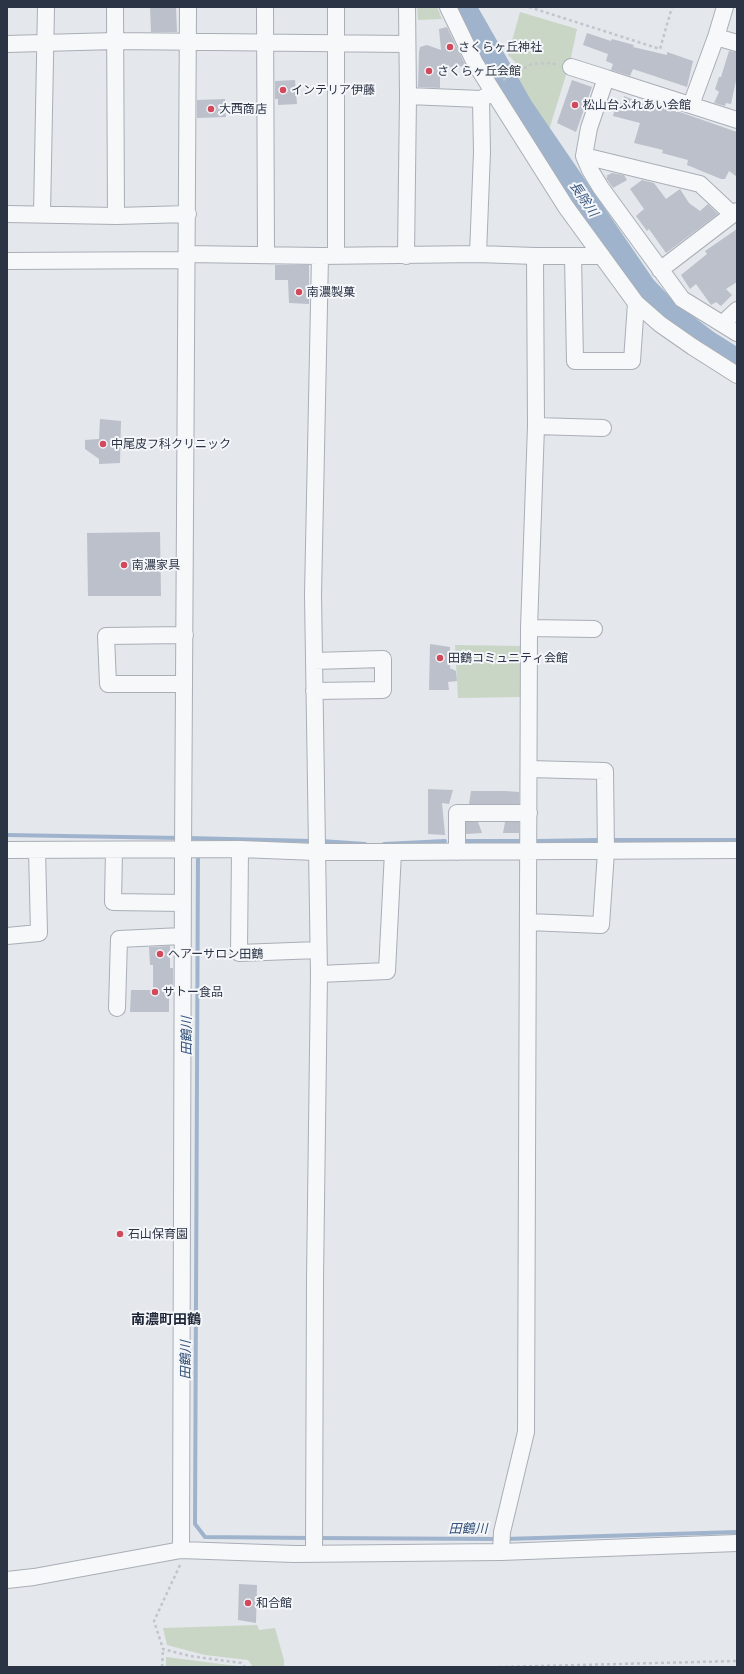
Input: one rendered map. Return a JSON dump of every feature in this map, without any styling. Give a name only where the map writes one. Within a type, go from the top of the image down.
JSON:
[{"type":"street","points":[[42,214],[46,7]]},
{"type":"street","points":[[116,7],[116,216]]},
{"type":"street","points":[[184,1550],[182,936],[184,844],[188,7]]},
{"type":"street","points":[[265,7],[266,254]]},
{"type":"street","points":[[336,7],[336,255]]},
{"type":"street","points":[[406,256],[408,96],[406,44],[407,7]]},
{"type":"street","points":[[448,7],[488,93],[566,207],[636,303],[665,328],[737,375]]},
{"type":"street","points":[[691,105],[716,37],[725,7]]},
{"type":"street","points":[[716,37],[737,43]]},
{"type":"street","points":[[7,44],[115,41],[406,44]]},
{"type":"street","points":[[571,67],[737,120]]},
{"type":"street","points":[[606,78],[589,128],[584,156],[590,170],[601,188],[682,299],[737,333]]},
{"type":"street","points":[[408,96],[488,93]]},
{"type":"street","points":[[478,254],[482,152],[488,93]]},
{"type":"street","points":[[584,156],[700,184],[735,213],[660,270]]},
{"type":"street","points":[[7,214],[116,216],[188,214]]},
{"type":"street","points":[[7,261],[266,254],[320,256],[478,254],[602,256]]},
{"type":"street","points":[[314,1551],[315,1279],[319,974],[313,595],[320,256]]},
{"type":"street","points":[[502,1550],[502,1532],[526,1432],[529,628],[536,426],[535,256]]},
{"type":"street","points":[[573,256],[575,361],[632,361],[636,303]]},
{"type":"street","points":[[723,323],[737,310]]},
{"type":"street","points":[[536,426],[603,428]]},
{"type":"street","points":[[529,628],[594,629]]},
{"type":"street","points":[[184,684],[108,684],[106,636],[185,635]]},
{"type":"street","points":[[314,660],[383,659],[383,690],[314,691]]},
{"type":"street","points":[[528,922],[601,925],[606,852],[605,771],[529,769]]},
{"type":"street","points":[[457,852],[457,813],[529,813]]},
{"type":"street","points":[[7,850],[114,850],[184,844],[209,849],[316,852],[606,852],[737,850]]},
{"type":"street","points":[[240,849],[239,953],[318,950]]},
{"type":"street","points":[[7,936],[39,933],[37,850]]},
{"type":"street","points":[[114,850],[113,902],[183,903]]},
{"type":"street","points":[[319,974],[387,971],[393,852]]},
{"type":"street","points":[[117,1008],[119,939],[182,936]]},
{"type":"street","points":[[7,1580],[34,1577],[184,1550],[294,1554],[314,1551],[502,1550],[737,1543]]},
{"type":"path","points":[[529,7],[660,49],[672,7]]},
{"type":"path","points":[[488,93],[532,64],[551,63],[571,67]]},
{"type":"path","points":[[162,1667],[163,1649],[154,1620],[184,1550]]},
{"type":"path","points":[[163,1649],[190,1656],[241,1663],[245,1667]]},
{"type":"path","points":[[499,1667],[737,1661]]},
{"type":"green space","points":[[417,7],[437,7],[442,19],[418,20]]},
{"type":"green space","points":[[520,12],[577,29],[570,62],[549,130],[517,79],[518,65],[508,55]]},
{"type":"green space","points":[[455,645],[524,646],[521,697],[458,698]]},
{"type":"green space","points":[[257,1625],[259,1630],[275,1628],[284,1660],[284,1667],[253,1667],[248,1660],[205,1655],[167,1645],[163,1628]]},
{"type":"green space","points":[[166,1657],[237,1666],[238,1667],[166,1667]]},
{"type":"building","points":[[150,7],[176,7],[177,32],[151,32]]},
{"type":"building","points":[[447,27],[466,66],[440,68],[440,88],[418,87],[420,47],[427,45],[441,50],[439,29]]},
{"type":"building","points":[[587,33],[611,41],[612,39],[634,45],[633,47],[667,55],[667,52],[693,61],[687,87],[633,69],[630,76],[611,70],[613,64],[606,61],[608,54],[583,45]]},
{"type":"building","points":[[729,51],[737,52],[737,76],[731,104],[726,103],[725,106],[714,103],[719,92],[715,89],[719,77],[721,77]]},
{"type":"building","name":"インテリア伊藤","points":[[295,80],[297,104],[278,105],[278,99],[275,99],[275,81]]},
{"type":"building","name":"松山台ふれあい会館","points":[[572,80],[592,87],[576,132],[557,123]]},
{"type":"building","points":[[624,96],[646,105],[647,102],[674,110],[737,132],[737,177],[729,171],[725,179],[721,179],[687,165],[688,160],[662,153],[663,150],[634,143],[640,123],[613,116],[617,101],[622,103]]},
{"type":"building","name":"大西商店","points":[[225,99],[226,117],[197,118],[197,100]]},
{"type":"building","points":[[612,173],[624,175],[627,180],[613,188],[606,178],[608,177],[606,176]]},
{"type":"building","points":[[642,180],[654,183],[666,199],[680,189],[689,203],[700,211],[708,204],[718,214],[666,253],[649,229],[647,231],[636,216],[644,209],[630,189]]},
{"type":"building","points":[[737,229],[737,282],[726,289],[732,295],[721,306],[716,302],[711,305],[696,284],[690,289],[681,275],[707,254],[705,251]]},
{"type":"building","name":"南濃製菓","points":[[275,265],[309,265],[309,304],[289,303],[288,280],[275,280]]},
{"type":"building","name":"中尾皮フ科クリニック","points":[[100,419],[121,421],[120,463],[99,464],[99,459],[85,449],[85,440],[99,439]]},
{"type":"building","name":"南濃家具","points":[[160,532],[161,596],[88,596],[87,533]]},
{"type":"building","name":"田鶴コミュニティ会館","points":[[430,644],[450,647],[450,668],[456,671],[457,681],[448,682],[449,690],[429,690]]},
{"type":"building","points":[[428,789],[453,790],[449,804],[442,803],[445,835],[428,834]]},
{"type":"building","points":[[471,791],[519,792],[519,804],[469,804]]},
{"type":"building","points":[[466,822],[478,822],[482,833],[466,834]]},
{"type":"building","points":[[505,822],[519,822],[519,833],[503,833]]},
{"type":"building","name":"サトー食品","points":[[170,946],[170,968],[173,968],[173,994],[169,994],[169,1012],[130,1012],[131,990],[153,990],[153,965],[150,965],[149,947]]},
{"type":"building","name":"和合館","points":[[239,1584],[257,1585],[256,1623],[238,1620]]},
{"type":"waterway","name":"長除川","points":[[464,7],[521,107],[644,287],[668,312],[707,342],[737,361]]},
{"type":"waterway","name":"田鶴川","points":[[7,835],[181,838]]},
{"type":"waterway","points":[[187,838],[311,841]]},
{"type":"waterway","points":[[538,841],[598,840]]},
{"type":"waterway","points":[[609,840],[737,840]]},
{"type":"waterway","points":[[321,841],[365,844]]},
{"type":"waterway","points":[[384,844],[445,841]]},
{"type":"waterway","points":[[462,841],[521,841]]},
{"type":"waterway","name":"田鶴川","points":[[198,853],[195,1524],[205,1537],[310,1538]]},
{"type":"waterway","name":"田鶴川","points":[[505,1539],[737,1532]]},
{"type":"waterway","name":"田鶴川","points":[[317,1538],[498,1539]]},
{"type":"place","name":"さくらヶ丘神社","points":[[450,47]]},
{"type":"place","name":"さくらヶ丘会館","points":[[429,71]]},
{"type":"place","name":"インテリア伊藤","points":[[283,90]]},
{"type":"place","name":"松山台ふれあい会館","points":[[575,105]]},
{"type":"place","name":"大西商店","points":[[211,109]]},
{"type":"place","name":"南濃製菓","points":[[299,292]]},
{"type":"place","name":"中尾皮フ科クリニック","points":[[103,444]]},
{"type":"place","name":"南濃家具","points":[[124,565]]},
{"type":"place","name":"田鶴コミュニティ会館","points":[[440,658]]},
{"type":"place","name":"ヘアーサロン田鶴","points":[[160,954]]},
{"type":"place","name":"サトー食品","points":[[155,992]]},
{"type":"place","name":"石山保育園","points":[[120,1234]]},
{"type":"place","name":"和合館","points":[[248,1603]]},
{"type":"district","name":"南濃町田鶴","points":[[166,1319]]}]
